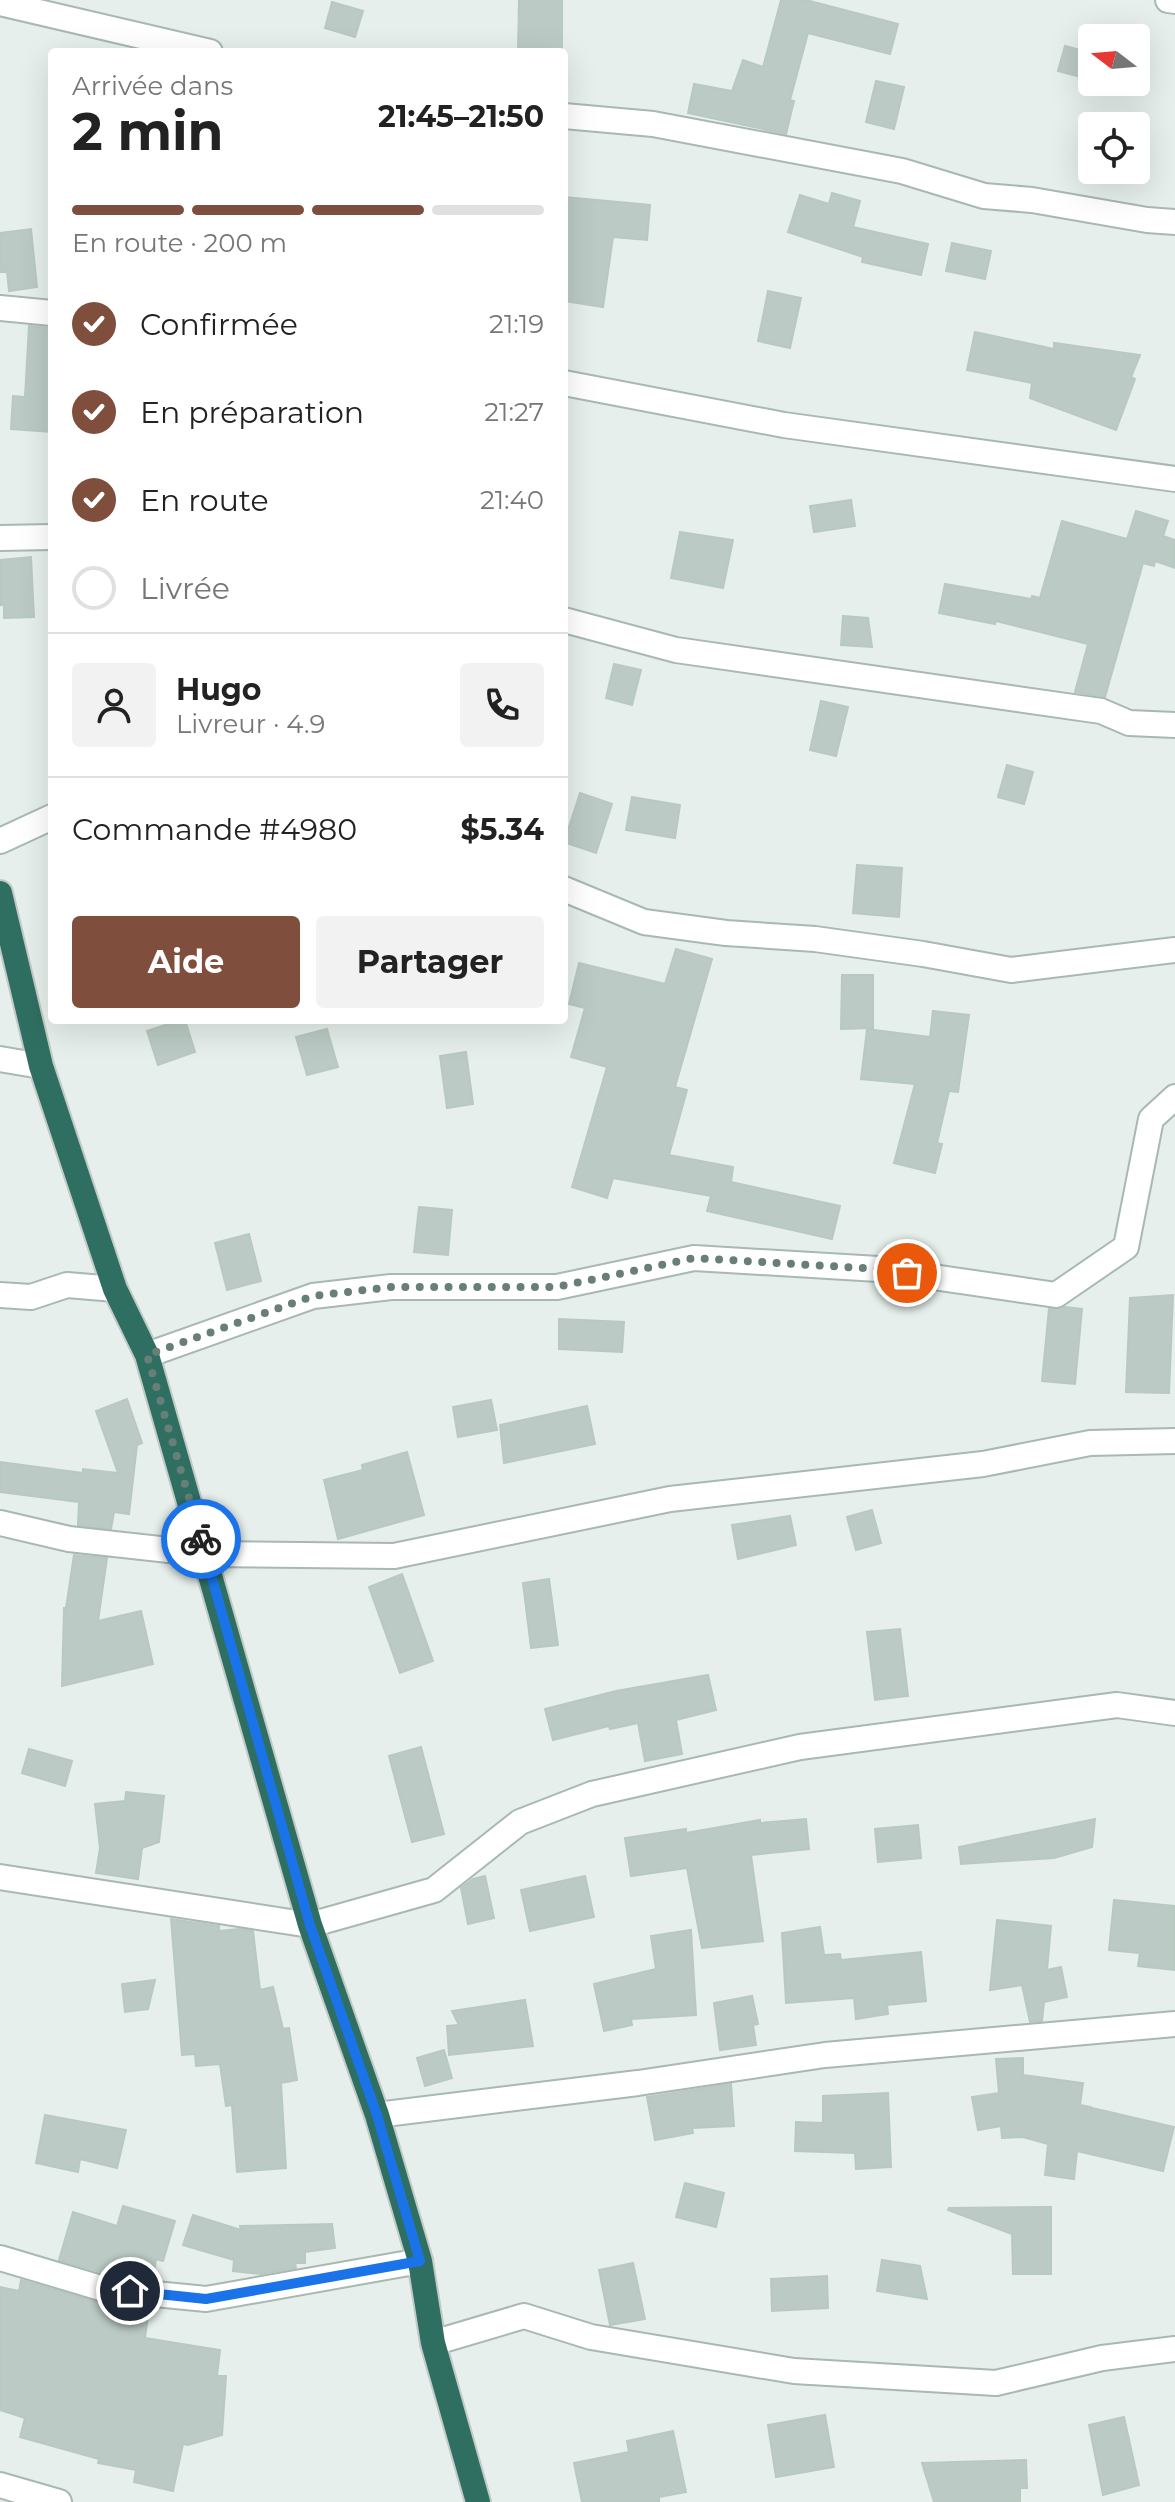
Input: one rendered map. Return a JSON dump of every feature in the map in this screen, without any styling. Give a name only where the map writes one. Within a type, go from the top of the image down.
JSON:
[{"type":"highway","points":[[0,893],[41,1066],[115,1289],[147,1355],[310,1925],[377,2115],[420,2261],[433,2343],[478,2502]]},
{"type":"street","points":[[1168,0],[1175,1]]},
{"type":"street","points":[[0,3],[193,48]]},
{"type":"street","points":[[568,116],[653,124],[902,171],[984,196],[1032,200],[1175,222]]},
{"type":"street","points":[[0,308],[48,313]]},
{"type":"street","points":[[568,384],[784,425],[1175,479]]},
{"type":"street","points":[[0,538],[48,537]]},
{"type":"street","points":[[568,621],[676,650],[1101,711],[1129,723],[1175,725]]},
{"type":"street","points":[[0,841],[48,819]]},
{"type":"street","points":[[568,891],[644,922],[726,933],[830,941],[1011,970],[1175,950]]},
{"type":"street","points":[[0,1059],[41,1066]]},
{"type":"street","points":[[147,1355],[313,1296],[391,1287],[557,1287],[694,1258],[878,1269],[1056,1295],[1126,1247],[1151,1119],[1175,1097]]},
{"type":"street","points":[[0,1295],[31,1297],[67,1285],[115,1289]]},
{"type":"street","points":[[0,1523],[69,1539],[205,1554],[394,1556],[670,1499],[983,1464],[1090,1443],[1175,1441]]},
{"type":"street","points":[[0,1877],[310,1925],[434,1890],[520,1822],[592,1794],[800,1747],[1117,1705],[1175,1713]]},
{"type":"street","points":[[377,2115],[623,2085],[825,2055],[1175,2024]]},
{"type":"street","points":[[0,2258],[104,2289],[206,2299],[420,2261]]},
{"type":"street","points":[[433,2343],[524,2316],[591,2337],[794,2371],[996,2383],[1102,2358],[1175,2349]]},
{"type":"street","points":[[0,2485],[59,2502]]},
{"type":"building","points":[[519,0],[562,0],[562,48],[518,48]]},
{"type":"building","points":[[781,0],[806,0],[898,24],[890,54],[808,33],[790,100],[794,101],[786,134],[688,113],[694,84],[732,91],[743,60],[763,67]]},
{"type":"building","points":[[332,2],[363,11],[355,37],[325,28]]},
{"type":"building","points":[[1065,46],[1078,49],[1078,76],[1058,71]]},
{"type":"building","points":[[876,81],[904,87],[894,129],[866,122]]},
{"type":"building","points":[[832,193],[860,201],[853,227],[928,244],[921,275],[862,262],[863,257],[788,232],[800,195],[829,204]]},
{"type":"building","points":[[568,197],[650,205],[647,240],[613,237],[603,307],[568,302]]},
{"type":"building","points":[[31,229],[37,287],[9,291],[7,272],[0,272],[0,233]]},
{"type":"building","points":[[952,243],[991,251],[985,279],[946,271]]},
{"type":"building","points":[[768,291],[801,298],[790,348],[758,341]]},
{"type":"building","points":[[29,326],[48,328],[48,432],[11,429],[13,396],[25,397]]},
{"type":"building","points":[[975,332],[1054,349],[1054,343],[1140,355],[1131,377],[1135,379],[1116,430],[1030,398],[1032,383],[967,370]]},
{"type":"building","points":[[851,500],[855,526],[814,532],[810,506]]},
{"type":"building","points":[[1136,511],[1168,521],[1163,536],[1175,540],[1175,568],[1155,561],[1154,566],[1143,563],[1105,697],[1075,692],[1088,644],[996,621],[995,624],[939,613],[945,584],[1040,598],[1062,521],[1127,539]]},
{"type":"building","points":[[680,532],[733,540],[723,588],[671,578]]},
{"type":"building","points":[[31,557],[34,617],[4,618],[0,560]]},
{"type":"building","points":[[843,616],[868,618],[872,647],[841,645]]},
{"type":"building","points":[[614,664],[641,670],[632,705],[606,698]]},
{"type":"building","points":[[821,701],[848,707],[836,756],[810,750]]},
{"type":"building","points":[[1007,765],[1033,772],[1024,804],[998,797]]},
{"type":"building","points":[[580,793],[612,804],[596,853],[568,843],[568,830]]},
{"type":"building","points":[[632,797],[680,805],[675,838],[626,830]]},
{"type":"building","points":[[857,865],[902,868],[899,917],[853,913]]},
{"type":"building","points":[[676,949],[712,959],[675,1087],[687,1090],[669,1155],[733,1167],[731,1182],[840,1206],[832,1239],[707,1211],[711,1196],[613,1178],[607,1198],[572,1187],[607,1067],[571,1057],[585,1008],[569,1004],[579,963],[665,984]]},
{"type":"building","points":[[842,975],[873,975],[873,1028],[841,1029]]},
{"type":"building","points":[[933,1011],[969,1015],[958,1092],[949,1091],[937,1143],[942,1144],[935,1173],[894,1163],[915,1084],[861,1079],[867,1029],[930,1037]]},
{"type":"building","points":[[168,1024],[186,1024],[195,1052],[158,1065],[147,1031]]},
{"type":"building","points":[[327,1029],[338,1067],[307,1075],[296,1037]]},
{"type":"building","points":[[466,1052],[473,1104],[447,1108],[440,1056]]},
{"type":"building","points":[[419,1207],[452,1210],[448,1255],[414,1252]]},
{"type":"building","points":[[249,1234],[261,1281],[227,1290],[215,1243]]},
{"type":"building","points":[[1173,1295],[1169,1393],[1126,1392],[1130,1298]]},
{"type":"building","points":[[1049,1309],[1082,1309],[1075,1384],[1042,1381]]},
{"type":"building","points":[[559,1319],[624,1322],[622,1352],[559,1349]]},
{"type":"building","points":[[127,1399],[142,1443],[137,1445],[129,1514],[114,1512],[111,1529],[78,1525],[79,1502],[0,1492],[0,1462],[83,1473],[83,1469],[118,1473],[96,1411]]},
{"type":"building","points":[[491,1400],[497,1430],[458,1437],[453,1407]]},
{"type":"building","points":[[587,1406],[595,1444],[504,1463],[500,1425]]},
{"type":"building","points":[[407,1452],[424,1515],[338,1539],[324,1480],[363,1470],[362,1465]]},
{"type":"building","points":[[872,1510],[881,1543],[856,1550],[847,1517]]},
{"type":"building","points":[[790,1516],[796,1545],[738,1559],[732,1525]]},
{"type":"building","points":[[74,1555],[107,1558],[98,1621],[141,1611],[153,1664],[62,1686],[64,1608]]},
{"type":"building","points":[[402,1574],[433,1661],[400,1673],[369,1587]]},
{"type":"building","points":[[549,1579],[558,1645],[531,1648],[523,1583]]},
{"type":"building","points":[[900,1629],[908,1696],[875,1700],[867,1632]]},
{"type":"building","points":[[708,1675],[716,1710],[676,1720],[682,1754],[645,1761],[638,1723],[610,1729],[609,1726],[553,1740],[545,1709],[616,1691]]},
{"type":"building","points":[[421,1747],[444,1834],[412,1842],[389,1756]]},
{"type":"building","points":[[29,1749],[72,1761],[65,1786],[22,1773]]},
{"type":"building","points":[[126,1792],[164,1796],[159,1842],[142,1848],[138,1879],[96,1873],[100,1848],[95,1804],[125,1801]]},
{"type":"building","points":[[806,1819],[809,1849],[751,1855],[763,1941],[702,1948],[687,1868],[631,1876],[625,1838],[686,1829],[686,1833],[760,1820],[760,1823]]},
{"type":"building","points":[[1095,1819],[1092,1847],[1054,1858],[961,1864],[959,1847]]},
{"type":"building","points":[[918,1825],[921,1858],[878,1862],[875,1829]]},
{"type":"building","points":[[485,1876],[494,1918],[468,1924],[461,1888],[473,1879]]},
{"type":"building","points":[[585,1876],[594,1917],[530,1931],[521,1890]]},
{"type":"building","points":[[1114,1900],[1175,1906],[1175,1970],[1138,1966],[1140,1953],[1109,1950]]},
{"type":"building","points":[[171,1919],[219,1926],[219,1931],[253,1931],[260,1990],[273,1987],[283,2029],[289,2028],[297,2080],[281,2083],[286,2168],[237,2172],[232,2105],[226,2106],[220,2064],[196,2066],[195,2054],[182,2055]]},
{"type":"building","points":[[997,1920],[1051,1926],[1047,1970],[1061,1967],[1067,1997],[1044,2002],[1042,2021],[1030,2022],[1022,1985],[990,1990]]},
{"type":"building","points":[[820,1927],[824,1955],[840,1954],[841,1960],[921,1952],[926,2001],[887,2005],[888,2014],[856,2019],[854,1998],[786,2003],[782,1933]]},
{"type":"building","points":[[691,1930],[696,2015],[631,2019],[632,2025],[604,2031],[594,1984],[656,1969],[651,1936]]},
{"type":"building","points":[[155,1980],[148,2009],[125,2012],[122,1984]]},
{"type":"building","points":[[752,1996],[758,2024],[753,2025],[756,2045],[720,2050],[714,2003]]},
{"type":"building","points":[[525,2000],[533,2046],[449,2055],[447,2026],[459,2025],[452,2011]]},
{"type":"building","points":[[444,2050],[452,2078],[425,2086],[417,2058]]},
{"type":"building","points":[[1023,2058],[1023,2075],[1083,2083],[1080,2105],[1091,2107],[1091,2111],[1092,2108],[1174,2127],[1163,2171],[1077,2151],[1074,2179],[1045,2175],[1048,2144],[1023,2137],[1002,2138],[1001,2126],[978,2130],[972,2097],[999,2093],[996,2059]]},
{"type":"building","points":[[731,2084],[734,2126],[692,2128],[693,2133],[655,2140],[647,2097]]},
{"type":"building","points":[[888,2093],[891,2167],[856,2169],[855,2153],[795,2151],[796,2122],[823,2123],[823,2096]]},
{"type":"building","points":[[45,2115],[126,2130],[117,2168],[80,2159],[78,2172],[36,2163]]},
{"type":"building","points":[[685,2183],[724,2193],[716,2227],[676,2217]]},
{"type":"building","points":[[123,2206],[175,2221],[163,2261],[156,2259],[153,2279],[107,2274],[59,2260],[73,2212],[117,2226]]},
{"type":"building","points":[[1051,2207],[1051,2274],[1013,2274],[1012,2234],[948,2210],[949,2208]]},
{"type":"building","points":[[193,2215],[241,2230],[240,2226],[332,2224],[335,2248],[305,2252],[305,2263],[295,2263],[296,2268],[261,2274],[233,2271],[234,2260],[183,2245]]},
{"type":"building","points":[[882,2260],[920,2266],[927,2299],[877,2291]]},
{"type":"building","points":[[633,2263],[645,2319],[610,2325],[599,2270]]},
{"type":"building","points":[[827,2276],[828,2308],[772,2311],[771,2279]]},
{"type":"building","points":[[21,2280],[100,2303],[149,2308],[145,2338],[220,2350],[217,2376],[226,2376],[222,2435],[183,2444],[173,2491],[134,2482],[136,2470],[98,2463],[99,2459],[20,2437],[25,2418],[0,2410],[0,2287],[19,2291]]},
{"type":"building","points":[[825,2415],[834,2467],[776,2477],[768,2425]]},
{"type":"building","points":[[1124,2417],[1139,2485],[1103,2495],[1089,2425]]},
{"type":"building","points":[[673,2431],[686,2492],[659,2497],[659,2502],[582,2502],[574,2463],[629,2452],[627,2441]]},
{"type":"building","points":[[1026,2460],[1027,2488],[1020,2488],[1020,2502],[934,2502],[922,2463]]},
{"type":"way so far","points":[[201,1539],[147,1355],[313,1296],[391,1287],[557,1287],[694,1258],[907,1273]]},
{"type":"route","points":[[130,2291],[206,2299],[420,2261],[377,2115],[310,1925],[201,1539]]}]
